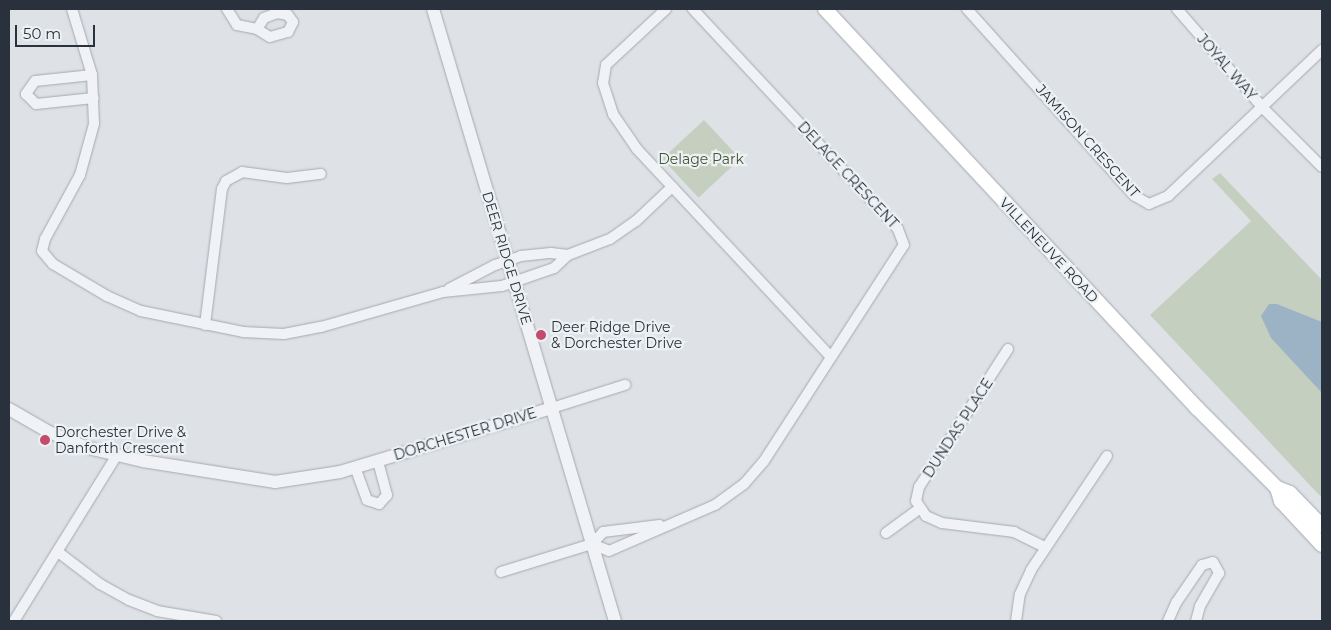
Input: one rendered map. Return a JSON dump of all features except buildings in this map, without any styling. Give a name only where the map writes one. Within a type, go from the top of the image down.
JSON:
[{"type":"main road","name":"VILLENEUVE ROAD","points":[[825,9],[1197,408],[1277,488],[1290,493],[1322,526]]},
{"type":"main road","name":"VILLENEUVE ROAD","points":[[1277,488],[1281,501],[1322,545]]},
{"type":"street","points":[[72,9],[92,75],[94,98],[92,137],[84,165],[42,244],[44,256],[124,304],[164,318],[205,325],[284,334],[321,327],[443,292],[514,283],[554,268],[568,256],[620,233],[672,187]]},
{"type":"street","points":[[227,9],[237,26],[257,29]]},
{"type":"street","name":"DEER RIDGE DRIVE","points":[[433,9],[615,621]]},
{"type":"street","points":[[666,9],[610,61],[602,76],[608,100],[621,128],[672,187],[831,358]]},
{"type":"street","name":"DELAGE CRESCENT","points":[[664,525],[631,526],[603,532],[592,544],[608,551],[720,502],[752,476],[903,250],[904,238],[693,9]]},
{"type":"street","name":"JAMISON CRESCENT","points":[[967,9],[1144,203],[1155,204],[1168,196],[1263,108]]},
{"type":"street","name":"JOYAL WAY","points":[[1177,9],[1263,108],[1322,50]]},
{"type":"street","points":[[92,75],[35,82],[26,94],[36,104],[94,98]]},
{"type":"street","points":[[1263,108],[1322,167]]},
{"type":"street","points":[[205,325],[222,189],[226,181],[242,172],[288,178],[321,174]]},
{"type":"street","points":[[443,292],[508,260],[551,253],[568,256]]},
{"type":"street","name":"DUNDAS PLACE","points":[[919,509],[916,501],[919,488],[1008,349]]},
{"type":"street","points":[[552,408],[625,385]]},
{"type":"street","name":"DORCHESTER DRIVE","points":[[9,409],[61,438],[117,455],[276,482],[311,479],[356,467],[552,408]]},
{"type":"street","points":[[14,621],[117,455]]},
{"type":"street","points":[[1016,621],[1023,586],[1045,547],[1106,456]]},
{"type":"street","name":"DORCHESTER DRIVE","points":[[356,467],[367,500],[379,504],[387,495],[378,461]]},
{"type":"street","points":[[886,532],[919,509],[926,516],[942,523],[1014,532],[1045,547]]},
{"type":"street","points":[[501,572],[592,544]]},
{"type":"street","points":[[58,552],[100,584],[129,600],[165,613],[216,621]]},
{"type":"street","points":[[1168,621],[1176,603],[1202,564],[1213,562],[1219,573],[1200,606],[1196,621]]},
{"type":"green space","name":"Delage Park","points":[[704,120],[740,159],[698,198],[662,159]]},
{"type":"green space","points":[[1220,173],[1322,280],[1322,498],[1150,315],[1251,221],[1212,179]]},
{"type":"water","points":[[1269,304],[1277,304],[1322,322],[1322,393],[1271,338],[1261,316]]},
{"type":"place","name":"Deer Ridge Drive & Dorchester Drive","points":[[541,335]]},
{"type":"place","name":"Dorchester Drive & Danforth Crescent","points":[[45,440]]}]
